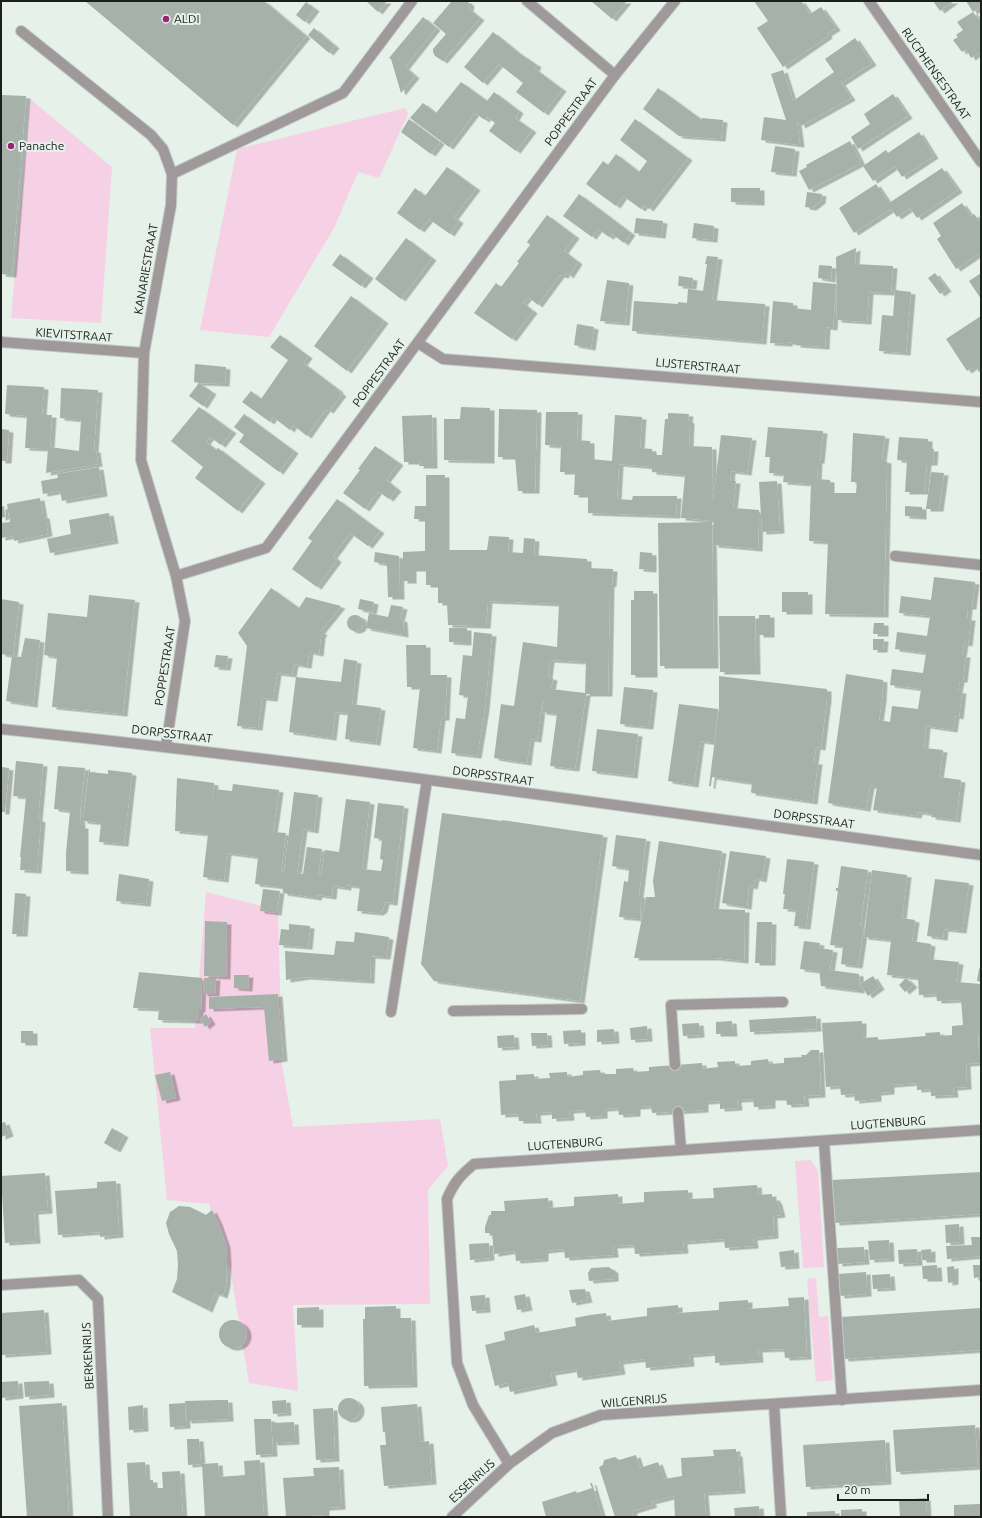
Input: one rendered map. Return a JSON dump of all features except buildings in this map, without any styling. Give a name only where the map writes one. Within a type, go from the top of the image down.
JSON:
[{"type":"street","points":[[172,174],[343,94],[412,1]]},
{"type":"street","points":[[527,1],[615,75]]},
{"type":"street","name":"POPPESTRAAT","points":[[166,746],[185,621],[176,576],[266,548],[615,75],[675,1]]},
{"type":"street","name":"RUCPHENSESTRAAT","points":[[869,1],[981,162]]},
{"type":"street","name":"KANARIESTRAAT","points":[[21,31],[151,135],[163,149],[172,174],[171,205],[144,353],[141,460],[176,576]]},
{"type":"street","name":"KIEVITSTRAAT","points":[[1,342],[144,353]]},
{"type":"street","name":"LIJSTERSTRAAT","points":[[418,343],[443,359],[981,402]]},
{"type":"street","points":[[894,556],[981,565]]},
{"type":"street","name":"DORPSSTRAAT","points":[[1,729],[166,746],[981,855]]},
{"type":"street","points":[[391,1012],[427,780]]},
{"type":"street","points":[[675,1065],[671,1005],[783,1002]]},
{"type":"street","points":[[453,1011],[582,1009]]},
{"type":"street","points":[[678,1112],[681,1150]]},
{"type":"street","name":"LUGTENBURG","points":[[509,1464],[473,1405],[456,1363],[447,1199],[453,1185],[463,1173],[474,1164],[981,1130]]},
{"type":"street","points":[[824,1141],[842,1400]]},
{"type":"street","name":"BERKENRIJS","points":[[1,1285],[79,1280],[98,1299],[108,1517]]},
{"type":"street","name":"WILGENRIJS","points":[[509,1464],[552,1434],[601,1416],[981,1390]]},
{"type":"street","points":[[774,1404],[781,1517]]},
{"type":"street","name":"ESSENRIJS","points":[[452,1517],[509,1464]]},
{"type":"shaded area","points":[[30,99],[112,167],[101,323],[11,318]]},
{"type":"shaded area","points":[[405,108],[408,114],[379,178],[358,172],[334,228],[269,337],[200,330],[237,149]]},
{"type":"shaded area","points":[[206,892],[278,910],[282,1065],[293,1127],[440,1119],[448,1166],[428,1190],[430,1304],[293,1305],[298,1391],[249,1383],[231,1274],[209,1204],[167,1200],[150,1028],[195,1028]]},
{"type":"shaded area","points":[[811,1160],[818,1171],[824,1267],[803,1268],[795,1161]]},
{"type":"shaded area","points":[[816,1278],[819,1317],[828,1316],[833,1380],[816,1382],[807,1279]]},
{"type":"place","name":"ALDI","points":[[166,19]]},
{"type":"place","name":"Panache","points":[[11,146]]}]
